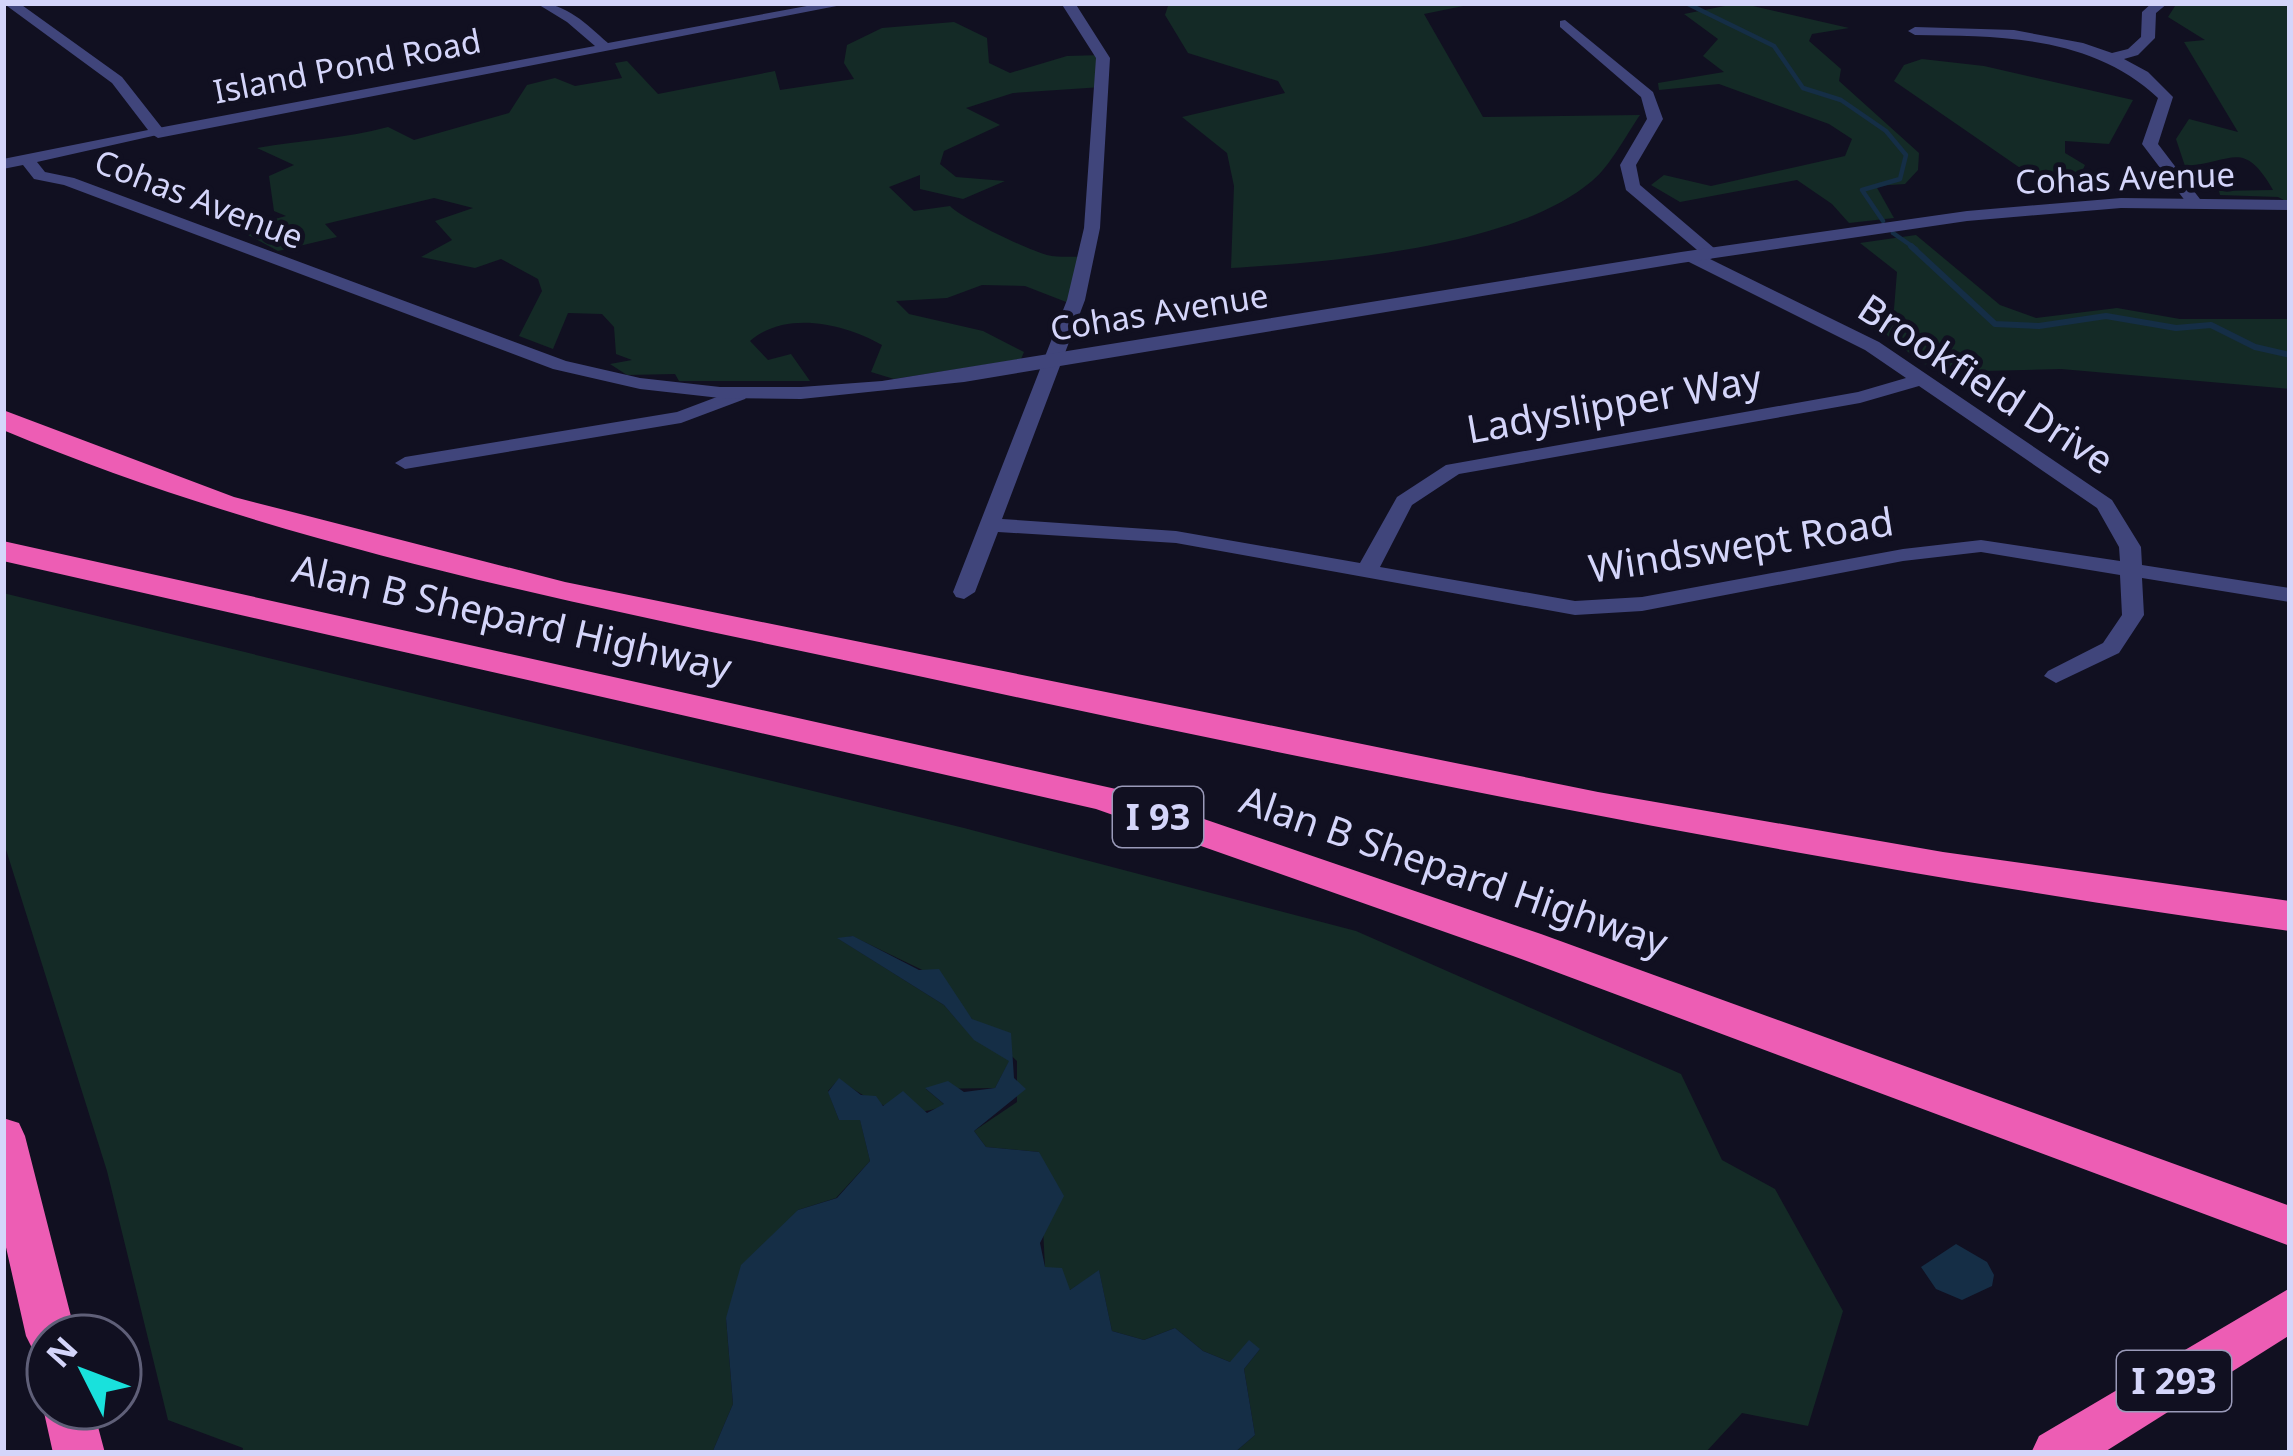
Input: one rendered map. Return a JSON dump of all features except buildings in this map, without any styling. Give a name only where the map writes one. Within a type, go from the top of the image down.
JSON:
[{"type":"highway","points":[[3,419],[237,509],[530,583],[1677,820],[2038,882],[2290,916]]},
{"type":"highway","name":"Alan B Shepard Highway","points":[[3,551],[724,718],[1103,798],[1527,945],[2282,1223]]},
{"type":"highway","points":[[3,1136],[45,1312]]},
{"type":"highway","name":"I 293","points":[[2057,1453],[2290,1309]]},
{"type":"street","points":[[10,3],[116,80],[158,133]]},
{"type":"street","points":[[543,3],[572,19],[604,47]]},
{"type":"street","name":"Island Pond Road","points":[[3,164],[845,3]]},
{"type":"street","points":[[964,592],[1088,254],[1103,71],[1099,46],[1068,3]]},
{"type":"street","points":[[2109,58],[2133,52],[2148,38],[2149,12],[2161,3]]},
{"type":"street","name":"Brookfield Drive","points":[[1565,24],[1638,85],[1655,109],[1651,130],[1628,165],[1632,187],[1703,256],[1872,346],[1923,379],[2089,489],[2125,531],[2133,614],[2121,638],[2099,657],[2056,676]]},
{"type":"street","points":[[43,29],[120,104],[136,137]]},
{"type":"street","points":[[1915,31],[2002,34],[2109,58],[2156,85],[2166,97],[2150,144],[2194,202]]},
{"type":"street","name":"Cohas Avenue","points":[[48,155],[52,169],[68,182]]},
{"type":"street","name":"Cohas Avenue","points":[[27,159],[40,176],[68,182],[560,365],[628,383],[739,395],[890,386],[2001,212],[2194,202],[2290,205]]},
{"type":"street","name":"Ladyslipper Way","points":[[1366,572],[1404,501],[1453,469],[1859,397],[1923,379]]},
{"type":"street","points":[[405,464],[681,417],[739,395]]},
{"type":"street","name":"Windswept Road","points":[[990,525],[1176,537],[1575,608],[1642,604],[1953,547],[2009,548],[2290,595]]},
{"type":"green space","points":[[1169,3],[1478,3],[1424,14],[1483,117],[1640,115],[1592,181],[1558,204],[1516,222],[1368,256],[1231,268],[1234,186],[1227,153],[1182,117],[1285,93],[1278,81],[1188,53],[1165,15]]},
{"type":"green space","points":[[1740,3],[1849,28],[1812,34],[1809,41],[1841,69],[1839,81],[1919,153],[1918,170],[1905,184],[1876,186],[1894,218],[1849,223],[1832,204],[1797,180],[1680,202],[1651,185],[1664,175],[1711,186],[1845,156],[1852,139],[1829,124],[1719,84],[1659,90],[1658,83],[1724,72],[1703,56],[1718,39],[1684,14]]},
{"type":"green space","points":[[2177,3],[2290,5],[2290,203],[2278,197],[2220,195],[2219,191],[2273,190],[2245,159],[2185,166],[2176,139],[2189,119],[2238,132],[2184,42],[2205,40],[2168,17]]},
{"type":"green space","points":[[954,22],[987,38],[989,63],[1010,73],[1067,56],[1102,55],[1102,87],[1013,93],[966,108],[1000,125],[944,151],[940,164],[956,177],[1005,181],[963,199],[920,189],[920,175],[889,187],[914,211],[950,206],[1038,252],[1087,257],[1074,305],[1025,286],[982,285],[947,298],[896,301],[909,314],[983,331],[1024,352],[1021,359],[894,379],[871,372],[882,345],[833,326],[797,323],[764,331],[750,341],[768,360],[791,354],[810,381],[679,381],[675,374],[627,375],[610,364],[632,360],[616,354],[614,327],[602,314],[568,313],[553,349],[519,336],[542,291],[538,279],[501,259],[475,268],[421,257],[452,240],[435,221],[473,208],[434,198],[325,224],[337,237],[278,251],[237,229],[286,216],[274,211],[269,176],[294,165],[257,148],[388,127],[414,140],[509,113],[527,85],[555,78],[575,86],[622,78],[615,63],[627,61],[658,94],[775,71],[780,90],[854,79],[844,63],[847,45],[882,28]]},
{"type":"green space","points":[[1922,59],[1984,66],[2133,100],[2109,144],[2065,141],[2065,153],[2085,165],[2080,176],[2059,176],[2058,194],[1894,81],[1904,65]]},
{"type":"green space","points":[[1916,235],[2000,305],[2036,318],[2117,308],[2180,319],[2290,319],[2290,389],[2061,369],[1982,371],[1923,364],[1882,331],[1894,309],[1897,272],[1860,243]]},
{"type":"green space","points":[[3,593],[964,828],[1356,931],[1681,1074],[1722,1160],[1775,1189],[1843,1311],[1808,1426],[1742,1413],[1705,1453],[1234,1453],[1255,1435],[1244,1369],[1260,1349],[1230,1362],[1203,1351],[1175,1328],[1144,1340],[1112,1331],[1099,1271],[1070,1290],[1045,1267],[1039,1152],[986,1147],[974,1131],[1017,1102],[1017,1061],[972,1019],[941,979],[852,936],[839,939],[944,1005],[974,1039],[1010,1060],[995,1088],[926,1089],[945,1105],[931,1110],[889,1107],[839,1079],[828,1091],[839,1120],[860,1119],[870,1161],[836,1198],[798,1210],[726,1318],[733,1404],[712,1453],[242,1453],[243,1448],[168,1420],[107,1171],[3,840]]},
{"type":"water","points":[[853,936],[919,970],[939,969],[972,1019],[1011,1033],[1014,1078],[1026,1089],[974,1131],[986,1147],[1039,1152],[1064,1196],[1040,1243],[1045,1267],[1062,1268],[1070,1290],[1099,1270],[1112,1331],[1144,1340],[1175,1328],[1203,1351],[1230,1362],[1249,1340],[1260,1349],[1244,1369],[1255,1435],[1234,1453],[712,1453],[733,1404],[726,1318],[741,1265],[798,1210],[837,1198],[870,1161],[860,1120],[839,1120],[828,1092],[839,1078],[861,1095],[876,1096],[883,1106],[903,1091],[927,1113],[944,1104],[925,1088],[948,1081],[964,1092],[995,1088],[1009,1061],[974,1040],[944,1005],[837,938]]},
{"type":"water","points":[[1956,1244],[1987,1262],[1994,1275],[1992,1286],[1962,1300],[1936,1289],[1921,1267]]},
{"type":"waterway","points":[[1686,3],[1774,46],[1803,88],[1841,100],[1886,131],[1906,155],[1900,179],[1862,190],[1883,221]]},
{"type":"waterway","points":[[1893,233],[1916,249]]},
{"type":"waterway","points":[[1911,246],[1995,324],[2039,326],[2106,316],[2176,328],[2211,325],[2255,347],[2290,355]]}]
